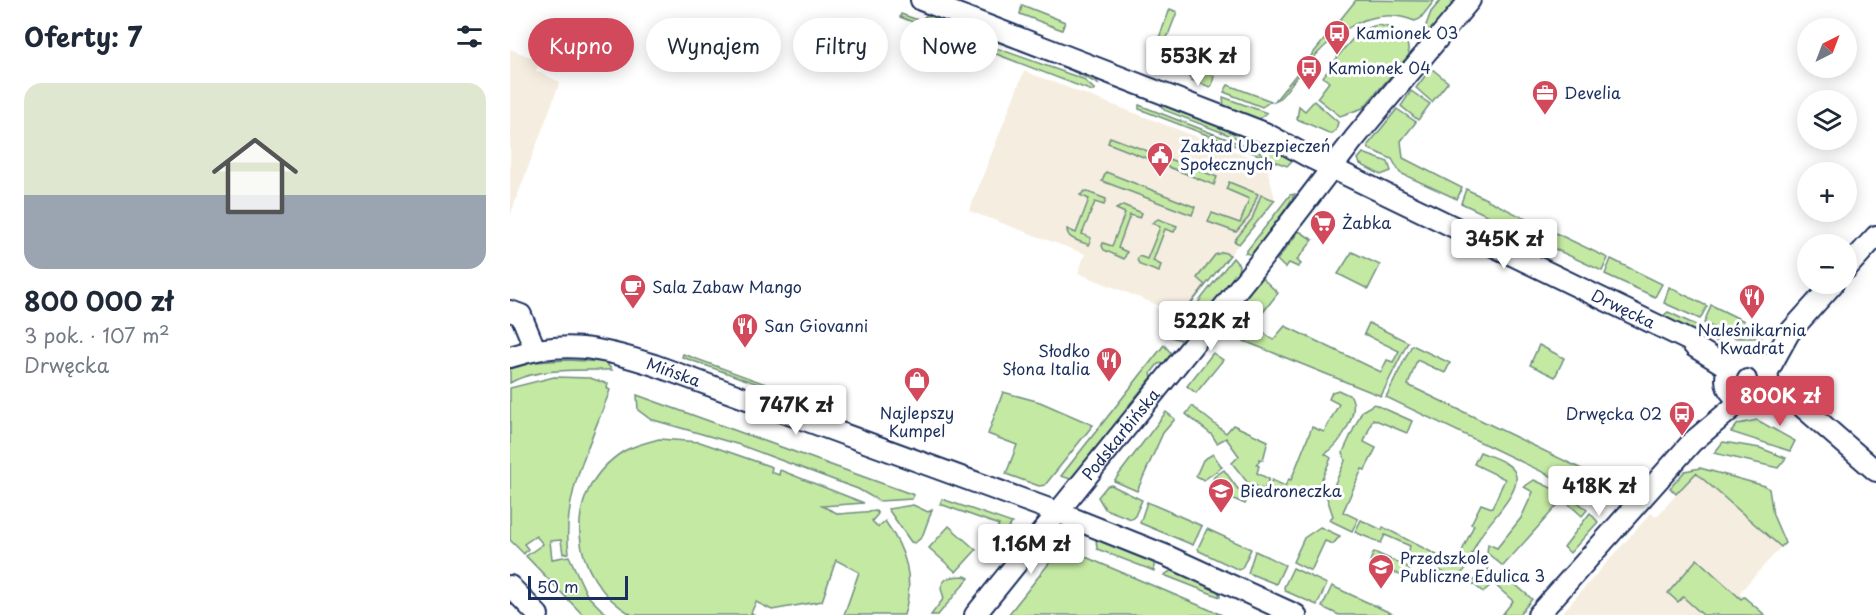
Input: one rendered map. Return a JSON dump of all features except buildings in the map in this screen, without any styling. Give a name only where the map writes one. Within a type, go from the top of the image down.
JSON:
[{"type":"street","name":"Drwęcka","points":[[921,0],[1265,133],[1690,341],[1695,347],[1742,361],[1759,362],[1753,388]]},
{"type":"street","name":"Podskarbińska","points":[[975,615],[1255,268],[1331,167],[1470,0]]},
{"type":"street","points":[[1857,256],[1876,236]]},
{"type":"street","points":[[1538,615],[1705,429],[1705,422],[1721,403],[1753,388],[1789,333],[1824,294]]},
{"type":"street","points":[[510,311],[522,315],[535,349]]},
{"type":"street","points":[[1789,333],[1777,338],[1742,361],[1726,375],[1753,388],[1799,404],[1810,416],[1876,471]]},
{"type":"street","name":"Mińska","points":[[510,357],[535,349],[573,345],[611,352],[646,362],[1057,512],[1167,556],[1296,615]]},
{"type":"street","points":[[510,586],[538,615]]},
{"type":"shaded area","points":[[510,49],[528,56],[528,72],[538,72],[560,82],[510,216]]},
{"type":"shaded area","points":[[1024,71],[1266,163],[1275,199],[1182,315],[1078,273],[1085,254],[969,211]]},
{"type":"shaded area","points":[[1696,473],[1781,547],[1739,593],[1765,615],[1560,615],[1651,513],[1656,517]]},
{"type":"green space","points":[[1356,0],[1434,1],[1420,19],[1415,21],[1395,16],[1377,17],[1344,30],[1316,55],[1274,102]]},
{"type":"green space","points":[[1441,0],[1463,0],[1433,32],[1425,28],[1431,12]]},
{"type":"green space","points":[[1022,5],[1065,22],[1062,30],[1020,14]]},
{"type":"green space","points":[[1170,9],[1177,12],[1160,56],[1150,61]]},
{"type":"green space","points":[[901,14],[912,18],[903,18],[900,17]]},
{"type":"green space","points":[[928,14],[935,14],[945,18],[927,18],[924,17]]},
{"type":"green space","points":[[1378,25],[1392,28],[1407,42],[1409,55],[1363,108],[1340,116],[1317,98],[1329,82],[1323,77],[1354,38],[1361,32]]},
{"type":"green space","points":[[998,39],[1095,77],[1098,84],[1077,73],[998,42]]},
{"type":"green space","points":[[998,49],[1083,79],[1095,90],[1092,91],[998,55]]},
{"type":"green space","points":[[1189,57],[1198,69],[1214,76],[1210,87],[1191,80],[1185,67]]},
{"type":"green space","points":[[1431,68],[1448,82],[1432,102],[1416,88]]},
{"type":"green space","points":[[1228,85],[1271,101],[1262,107],[1224,92]]},
{"type":"green space","points":[[1411,91],[1430,104],[1418,120],[1401,106]]},
{"type":"green space","points":[[1223,97],[1267,113],[1257,121],[1224,108]]},
{"type":"green space","points":[[1163,101],[1243,132],[1293,160],[1287,166],[1274,161],[1260,147],[1164,110],[1161,106]]},
{"type":"green space","points":[[1314,101],[1338,122],[1336,130],[1331,134],[1297,119],[1299,106],[1305,111]]},
{"type":"green space","points":[[1139,105],[1258,151],[1267,158],[1139,109]]},
{"type":"green space","points":[[1397,109],[1416,122],[1401,141],[1403,158],[1462,188],[1457,199],[1400,173],[1392,159],[1369,149],[1368,145]]},
{"type":"green space","points":[[1110,137],[1217,177],[1214,185],[1108,143]]},
{"type":"green space","points":[[1363,153],[1388,162],[1391,171],[1381,175],[1360,164],[1358,159]]},
{"type":"green space","points":[[1106,172],[1195,207],[1192,215],[1102,181]]},
{"type":"green space","points":[[1229,182],[1258,194],[1249,217],[1236,232],[1208,222],[1212,213],[1240,223],[1249,199],[1226,189]]},
{"type":"green space","points":[[1466,189],[1540,226],[1534,237],[1461,203]]},
{"type":"green space","points":[[1085,191],[1106,199],[1104,205],[1095,202],[1082,234],[1091,238],[1089,245],[1069,236],[1067,229],[1076,233],[1089,199],[1080,195]]},
{"type":"green space","points":[[1295,194],[1266,241],[1253,255],[1245,253],[1290,195]]},
{"type":"green space","points":[[1261,195],[1275,200],[1239,244],[1234,241],[1252,219]]},
{"type":"green space","points":[[1123,205],[1142,213],[1140,218],[1130,215],[1118,248],[1127,252],[1124,259],[1104,250],[1102,246],[1103,243],[1112,246],[1125,213],[1116,209]]},
{"type":"green space","points":[[1158,219],[1177,226],[1174,232],[1165,229],[1153,261],[1161,265],[1159,272],[1140,265],[1137,260],[1139,256],[1147,259],[1160,227],[1152,223]]},
{"type":"green space","points":[[1545,228],[1608,258],[1602,271],[1540,242]]},
{"type":"green space","points":[[1299,231],[1313,240],[1297,260],[1301,264],[1298,267],[1289,263],[1285,268],[1277,260]]},
{"type":"green space","points":[[1223,252],[1230,255],[1184,312],[1205,285],[1197,278],[1215,255]]},
{"type":"green space","points":[[1352,252],[1380,265],[1368,289],[1338,274]]},
{"type":"green space","points":[[1233,258],[1239,265],[1238,275],[1184,341],[1171,337]]},
{"type":"green space","points":[[1611,259],[1662,284],[1655,297],[1605,274]]},
{"type":"green space","points":[[1261,277],[1278,293],[1254,324],[1273,340],[1285,326],[1381,372],[1387,360],[1393,362],[1399,351],[1364,334],[1369,323],[1408,342],[1381,396],[1229,335],[1233,328],[1231,315]]},
{"type":"green space","points":[[1669,287],[1707,306],[1700,319],[1664,303]]},
{"type":"green space","points":[[1711,305],[1744,321],[1743,324],[1764,334],[1761,338],[1736,338],[1704,323]]},
{"type":"green space","points":[[1668,312],[1719,336],[1718,342],[1660,319]]},
{"type":"green space","points":[[1164,345],[1171,353],[1169,362],[1158,364],[1151,373],[1152,377],[1129,405],[1130,409],[1103,444],[1070,479],[1061,476]]},
{"type":"green space","points":[[1412,345],[1450,363],[1445,373],[1417,360],[1408,385],[1588,472],[1578,489],[1386,397]]},
{"type":"green space","points":[[1539,345],[1564,358],[1555,377],[1530,365]]},
{"type":"green space","points":[[1213,353],[1223,360],[1196,393],[1187,386]]},
{"type":"green space","points":[[683,354],[807,399],[809,395],[816,397],[811,403],[682,357]]},
{"type":"green space","points":[[567,360],[605,362],[612,370],[545,372],[510,383],[510,369],[535,362]]},
{"type":"green space","points":[[554,377],[590,378],[608,384],[607,388],[610,390],[574,490],[568,532],[569,553],[563,554],[561,540],[550,541],[552,559],[569,556],[587,595],[607,615],[583,615],[526,556],[543,544],[536,536],[524,544],[528,549],[524,554],[510,540],[510,388]]},
{"type":"green space","points":[[1338,390],[1351,396],[1353,411],[1347,428],[1337,444],[1325,454],[1331,458],[1320,483],[1314,486],[1315,493],[1282,497],[1267,491],[1272,480],[1285,486],[1289,479],[1291,480],[1312,427],[1324,432],[1339,404],[1329,399],[1332,392]]},
{"type":"green space","points":[[1003,392],[1040,402],[1093,425],[1045,485],[1039,486],[1006,474],[1017,445],[988,434]]},
{"type":"green space","points":[[637,395],[914,495],[912,499],[879,501],[858,489],[740,445],[650,419],[638,410]]},
{"type":"green space","points":[[1374,404],[1412,421],[1407,433],[1373,419],[1364,442],[1376,448],[1365,470],[1362,469],[1343,512],[1358,519],[1352,531],[1329,520],[1333,516],[1325,492],[1332,490],[1345,461],[1343,452],[1362,411]]},
{"type":"green space","points":[[1192,406],[1226,433],[1233,425],[1268,441],[1263,460],[1260,459],[1257,465],[1259,466],[1257,473],[1269,479],[1264,490],[1247,482],[1232,463],[1239,456],[1226,438],[1217,443],[1212,435],[1186,414]]},
{"type":"green space","points":[[1166,412],[1175,419],[1163,433],[1137,491],[1114,481]]},
{"type":"green space","points":[[1757,420],[1795,441],[1790,451],[1731,432],[1738,424]]},
{"type":"green space","points":[[659,439],[700,442],[772,467],[771,472],[779,475],[780,470],[864,503],[822,506],[839,514],[876,511],[878,514],[872,521],[878,527],[885,521],[898,543],[906,565],[909,589],[904,615],[844,615],[859,572],[836,560],[822,601],[772,610],[756,602],[751,613],[754,615],[632,615],[611,599],[595,580],[585,558],[580,535],[581,511],[589,489],[603,468],[624,451]]},
{"type":"green space","points":[[1723,442],[1760,448],[1786,458],[1778,468],[1714,453]]},
{"type":"green space","points":[[1480,452],[1513,469],[1516,480],[1510,497],[1480,537],[1464,571],[1461,574],[1450,575],[1436,569],[1442,557],[1456,564],[1481,504],[1492,508],[1505,479],[1474,464]]},
{"type":"green space","points":[[1213,454],[1222,467],[1204,480],[1196,476],[1203,460]]},
{"type":"green space","points":[[1700,468],[1769,489],[1773,515],[1785,543],[1781,547],[1696,473],[1676,494],[1670,488],[1685,471]]},
{"type":"green space","points":[[1224,470],[1238,489],[1249,495],[1245,504],[1209,488],[1214,477]]},
{"type":"green space","points":[[1534,480],[1573,498],[1587,510],[1582,516],[1563,499],[1503,566],[1487,553],[1488,544],[1497,548],[1521,518],[1533,492],[1524,487]]},
{"type":"green space","points":[[1111,485],[1142,500],[1134,518],[1131,519],[1105,509],[1098,497],[1107,486]]},
{"type":"green space","points":[[942,499],[1012,523],[987,555],[988,543],[999,525],[940,504]]},
{"type":"green space","points":[[1147,502],[1202,526],[1193,545],[1140,523]]},
{"type":"green space","points":[[913,505],[928,512],[932,510],[922,537],[915,543],[911,542],[888,509]]},
{"type":"green space","points":[[1590,513],[1598,522],[1570,553],[1564,547]]},
{"type":"green space","points":[[1361,520],[1382,530],[1383,527],[1439,556],[1433,567],[1407,555],[1410,546],[1385,535],[1381,543],[1355,532]]},
{"type":"green space","points":[[949,526],[976,550],[956,572],[929,548]]},
{"type":"green space","points":[[1320,527],[1340,536],[1333,544],[1325,541],[1311,571],[1293,562],[1304,538]]},
{"type":"green space","points":[[1207,529],[1251,549],[1242,568],[1239,570],[1199,551],[1198,548]]},
{"type":"green space","points":[[1096,539],[1154,563],[1154,571],[1097,549]]},
{"type":"green space","points":[[1062,547],[1222,615],[1008,615]]},
{"type":"green space","points":[[1255,551],[1285,565],[1276,584],[1248,573]]},
{"type":"green space","points":[[1374,552],[1410,568],[1406,578],[1370,561]]},
{"type":"green space","points":[[1697,559],[1741,599],[1744,597],[1765,615],[1703,615],[1683,597],[1678,602],[1668,593]]},
{"type":"green space","points":[[1293,568],[1327,584],[1317,605],[1285,591],[1284,587]]},
{"type":"green space","points":[[1489,569],[1510,580],[1532,599],[1519,615],[1502,615],[1513,601],[1493,583],[1483,592],[1472,583],[1482,571]]},
{"type":"green space","points":[[1172,570],[1217,588],[1220,597],[1164,575]]},
{"type":"green space","points":[[957,576],[969,578],[938,615],[931,615],[944,598],[941,589],[944,581]]},
{"type":"green space","points":[[1332,586],[1395,615],[1339,615],[1322,607]]},
{"type":"place","name":"Kamionek 03","points":[[1337,56]]},
{"type":"place","name":"Kamionek 04","points":[[1309,91]]},
{"type":"place","name":"Develia","points":[[1545,116]]},
{"type":"place","name":"Zakład Ubezpieczeń Społecznych","points":[[1160,178]]},
{"type":"place","name":"Żabka","points":[[1323,246]]},
{"type":"place","name":"Sala Zabaw Mango","points":[[633,310]]},
{"type":"place","name":"Naleśnikarnia Kwadrat","points":[[1752,320]]},
{"type":"place","name":"San Giovanni","points":[[745,349]]},
{"type":"place","name":"Słodko Słona Italia","points":[[1109,383]]},
{"type":"place","name":"Najlepszy Kumpel","points":[[917,403]]},
{"type":"place","name":"Drwęcka 02","points":[[1682,437]]},
{"type":"place","name":"Biedroneczka","points":[[1221,514]]},
{"type":"place","name":"Przedszkole Publiczne Edulica 3","points":[[1381,590]]}]
